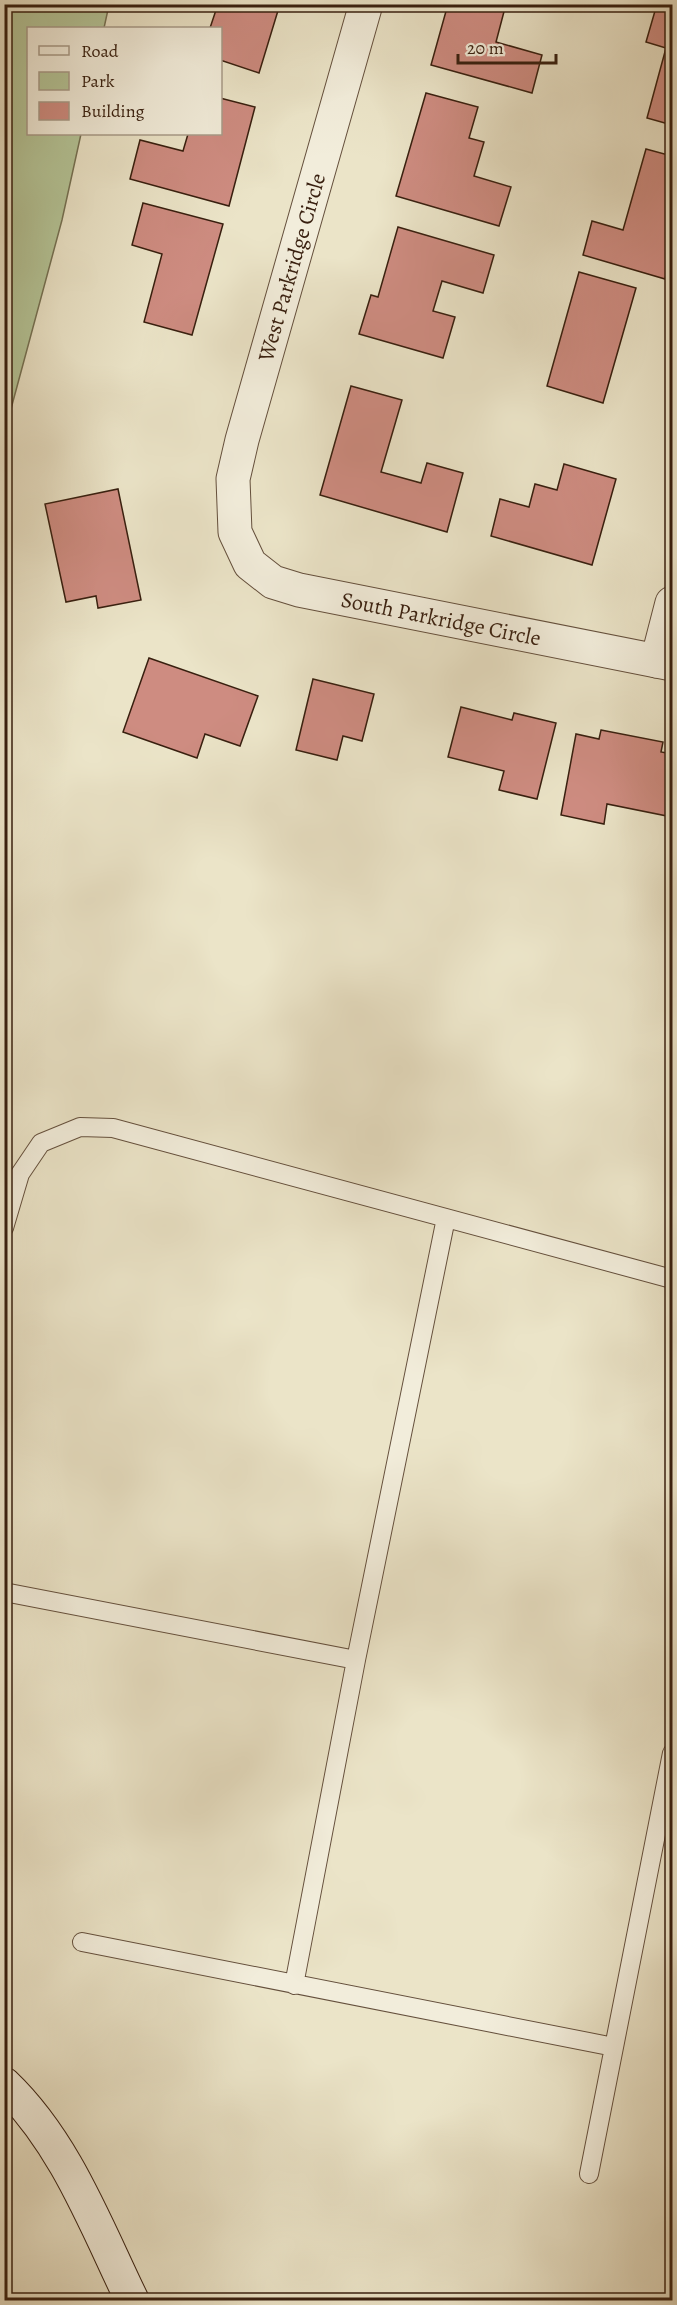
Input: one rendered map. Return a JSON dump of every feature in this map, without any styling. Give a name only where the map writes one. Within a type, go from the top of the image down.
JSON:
[{"type":"street","name":"West Parkridge Circle","points":[[235,532],[233,479],[242,440],[366,4]]},
{"type":"street","name":"South Parkridge Circle","points":[[235,532],[250,564],[273,582],[282,585],[665,662]]},
{"type":"street","points":[[665,662],[672,603]]},
{"type":"street","points":[[4,2084],[19,2098],[50,2139],[84,2202],[132,2301]]},
{"type":"lane","points":[[4,1228],[20,1174],[41,1143],[80,1127],[113,1128],[672,1279]]},
{"type":"lane","points":[[294,1984],[356,1660],[446,1218]]},
{"type":"lane","points":[[4,1593],[356,1660]]},
{"type":"lane","points":[[589,2174],[672,1753]]},
{"type":"lane","points":[[82,1942],[614,2047]]},
{"type":"green space","points":[[5,4],[109,5],[104,27],[27,27],[27,135],[81,135],[62,220],[5,431]]},
{"type":"building","points":[[218,4],[280,4],[259,73],[222,61],[222,27],[210,27]]},
{"type":"building","points":[[448,4],[506,4],[496,42],[542,55],[532,93],[431,65]]},
{"type":"building","points":[[657,4],[672,4],[672,125],[647,118],[666,48],[646,42]]},
{"type":"building","points":[[426,93],[478,107],[469,138],[484,142],[474,176],[511,187],[499,226],[396,196]]},
{"type":"building","points":[[222,99],[255,107],[229,206],[130,179],[140,140],[183,151],[188,135],[222,135]]},
{"type":"building","points":[[646,149],[672,156],[672,252],[665,279],[583,255],[592,221],[623,230]]},
{"type":"building","points":[[143,203],[223,224],[192,335],[144,322],[162,254],[132,245]]},
{"type":"building","points":[[398,227],[494,255],[483,293],[442,281],[433,311],[455,317],[443,358],[359,334],[371,295],[378,297]]},
{"type":"building","points":[[579,272],[636,288],[603,403],[547,386]]},
{"type":"building","points":[[351,386],[402,400],[381,472],[421,483],[427,463],[463,473],[447,532],[320,495]]},
{"type":"building","points":[[564,464],[616,479],[592,565],[491,536],[500,499],[529,507],[535,484],[557,490]]},
{"type":"building","points":[[118,489],[141,600],[98,608],[96,596],[66,602],[45,504]]},
{"type":"building","points":[[149,658],[258,696],[240,746],[205,734],[197,758],[123,732]]},
{"type":"building","points":[[313,679],[374,694],[362,741],[343,736],[337,760],[296,750]]},
{"type":"building","points":[[461,707],[512,720],[514,713],[556,723],[537,799],[499,790],[504,771],[448,757]]},
{"type":"building","points":[[601,730],[663,742],[661,752],[672,754],[672,817],[607,804],[604,824],[561,815],[576,734],[599,739]]}]
